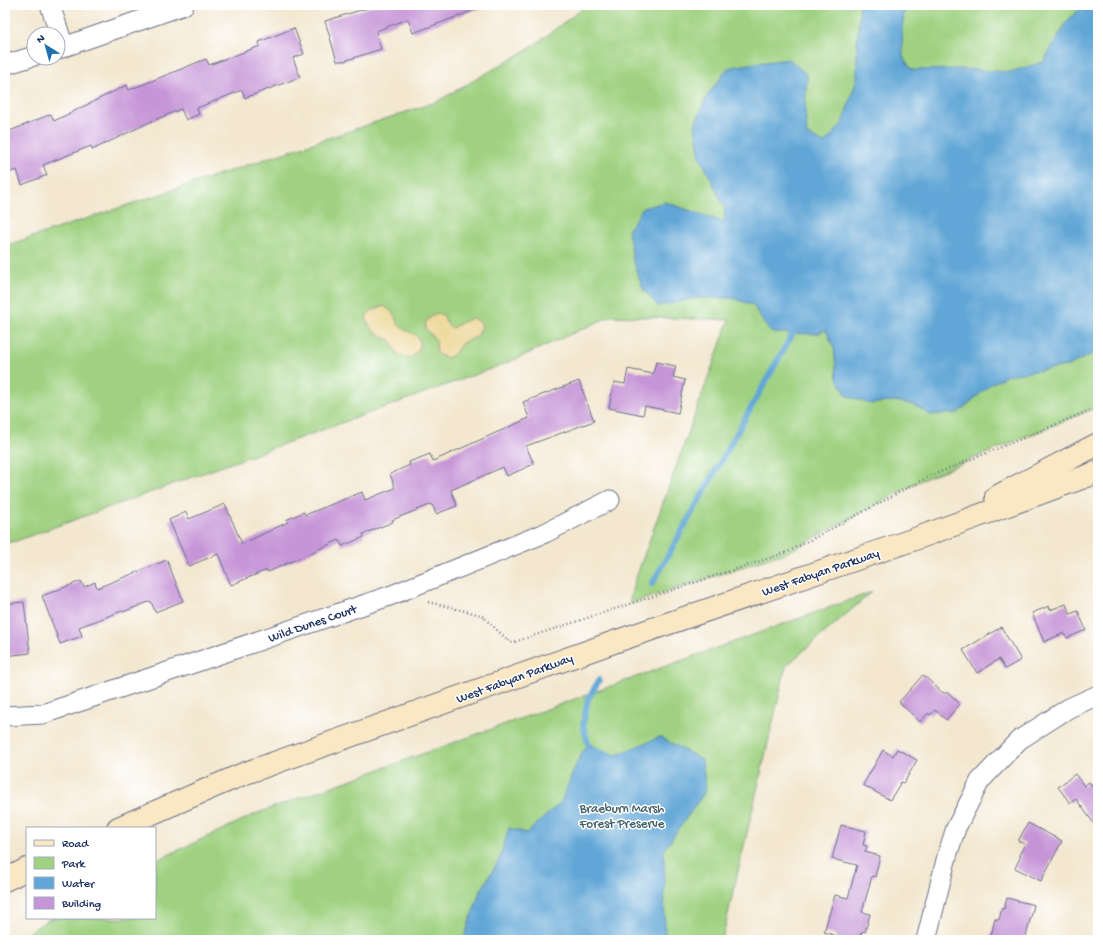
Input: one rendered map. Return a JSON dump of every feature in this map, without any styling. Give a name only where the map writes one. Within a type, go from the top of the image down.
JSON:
[{"type":"main road","name":"West Fabyan Parkway","points":[[915,539],[1098,444]]},
{"type":"main road","name":"West Fabyan Parkway","points":[[120,827],[243,774],[609,643],[915,539],[1098,472]]},
{"type":"main road","points":[[5,880],[26,870]]},
{"type":"street","points":[[50,5],[55,26]]},
{"type":"street","points":[[66,46],[184,5]]},
{"type":"street","points":[[5,65],[26,58]]},
{"type":"street","name":"Wild Dunes Court","points":[[5,716],[43,714],[392,595],[545,533],[610,500]]},
{"type":"street","points":[[926,940],[947,856],[956,828],[980,781],[1019,740],[1069,708],[1098,694]]},
{"type":"path","points":[[423,601],[481,615],[511,643],[788,552],[926,478],[1098,407]]},
{"type":"green space","points":[[587,5],[1098,5],[1098,407],[926,478],[788,552],[629,604],[633,586],[729,320],[611,316],[507,363],[16,541],[5,543],[5,246],[436,102],[529,49]]},
{"type":"green space","name":"Braeburn Marsh Forest Preserve","points":[[872,592],[786,666],[722,940],[17,940],[49,919],[156,919],[156,861],[258,813]]},
{"type":"sand","points":[[383,306],[391,311],[399,325],[404,330],[415,335],[420,341],[420,347],[410,358],[397,354],[391,340],[378,334],[369,326],[366,317],[369,312]]},
{"type":"sand","points":[[436,313],[443,315],[448,325],[452,328],[471,318],[479,321],[482,326],[477,337],[463,342],[454,354],[448,358],[437,354],[436,340],[425,328],[426,321]]},
{"type":"water","points":[[860,5],[908,5],[905,7],[902,28],[903,57],[912,70],[964,69],[1010,72],[1043,62],[1068,20],[1084,5],[1098,5],[1098,351],[1068,366],[1008,375],[991,384],[958,413],[930,415],[914,405],[895,401],[871,404],[847,396],[837,378],[834,348],[826,330],[816,334],[772,333],[765,325],[753,305],[732,298],[697,298],[658,306],[643,289],[633,260],[628,230],[643,208],[665,202],[724,222],[725,208],[700,157],[695,124],[707,96],[728,68],[789,59],[807,75],[805,110],[807,135],[825,143],[842,124],[857,79],[857,46]]},
{"type":"water","points":[[660,737],[702,760],[706,790],[664,850],[665,940],[463,940],[480,892],[499,860],[509,828],[527,833],[561,802],[578,760],[588,744],[616,755]]},
{"type":"building","points":[[377,5],[482,5],[483,7],[413,33],[408,19],[376,31],[381,49],[344,61],[337,61],[325,21]]},
{"type":"building","points":[[294,28],[304,54],[293,58],[300,77],[245,98],[242,90],[197,108],[199,114],[186,120],[181,109],[92,150],[91,146],[43,165],[47,175],[22,185],[17,170],[5,174],[5,133],[51,114],[54,121],[127,85],[129,90],[206,59],[209,65],[260,46],[259,42]]},
{"type":"building","points":[[656,362],[676,366],[673,377],[685,380],[678,413],[645,406],[643,415],[609,408],[614,382],[625,384],[628,369],[653,374]]},
{"type":"building","points":[[579,381],[594,421],[526,446],[534,464],[507,476],[503,467],[451,490],[457,506],[436,514],[432,504],[392,520],[393,522],[363,534],[364,537],[342,546],[339,540],[268,572],[267,570],[231,585],[218,554],[189,566],[169,520],[186,512],[189,519],[225,504],[242,544],[288,522],[286,520],[304,512],[305,515],[362,492],[365,500],[395,488],[390,474],[410,465],[409,462],[430,454],[433,461],[529,418],[523,402]]},
{"type":"building","points":[[167,560],[183,601],[155,612],[151,601],[123,612],[122,611],[79,627],[82,636],[60,644],[42,596],[81,581],[84,587],[95,582],[97,588]]},
{"type":"building","points":[[24,602],[30,653],[5,656],[5,604]]},
{"type":"building","points":[[1066,604],[1070,614],[1078,611],[1086,630],[1067,638],[1064,633],[1044,642],[1032,613],[1049,606],[1050,610]]},
{"type":"building","points":[[1001,627],[1021,660],[1005,669],[999,659],[977,673],[963,650]]},
{"type":"building","points":[[923,675],[943,693],[949,693],[960,704],[946,720],[935,710],[930,715],[928,713],[920,722],[899,702]]},
{"type":"building","points":[[897,749],[917,760],[904,783],[901,782],[890,800],[863,785],[883,750],[893,756]]},
{"type":"building","points":[[1075,774],[1084,786],[1089,782],[1091,785],[1098,780],[1098,829],[1076,799],[1070,803],[1058,787]]},
{"type":"building","points":[[1028,823],[1062,841],[1041,881],[1015,868],[1021,856],[1019,855],[1025,844],[1018,841]]},
{"type":"building","points":[[841,825],[866,831],[863,845],[867,846],[865,852],[880,856],[875,877],[872,876],[862,912],[870,914],[865,932],[862,931],[859,940],[836,940],[837,936],[824,932],[835,895],[848,898],[857,865],[832,859]]},
{"type":"building","points":[[1007,898],[1034,905],[1025,940],[990,940],[995,919],[999,920],[1002,908],[1004,909]]},
{"type":"waterway","points":[[652,584],[793,333]]},
{"type":"waterway","points":[[588,744],[583,724],[588,699],[599,680]]}]
